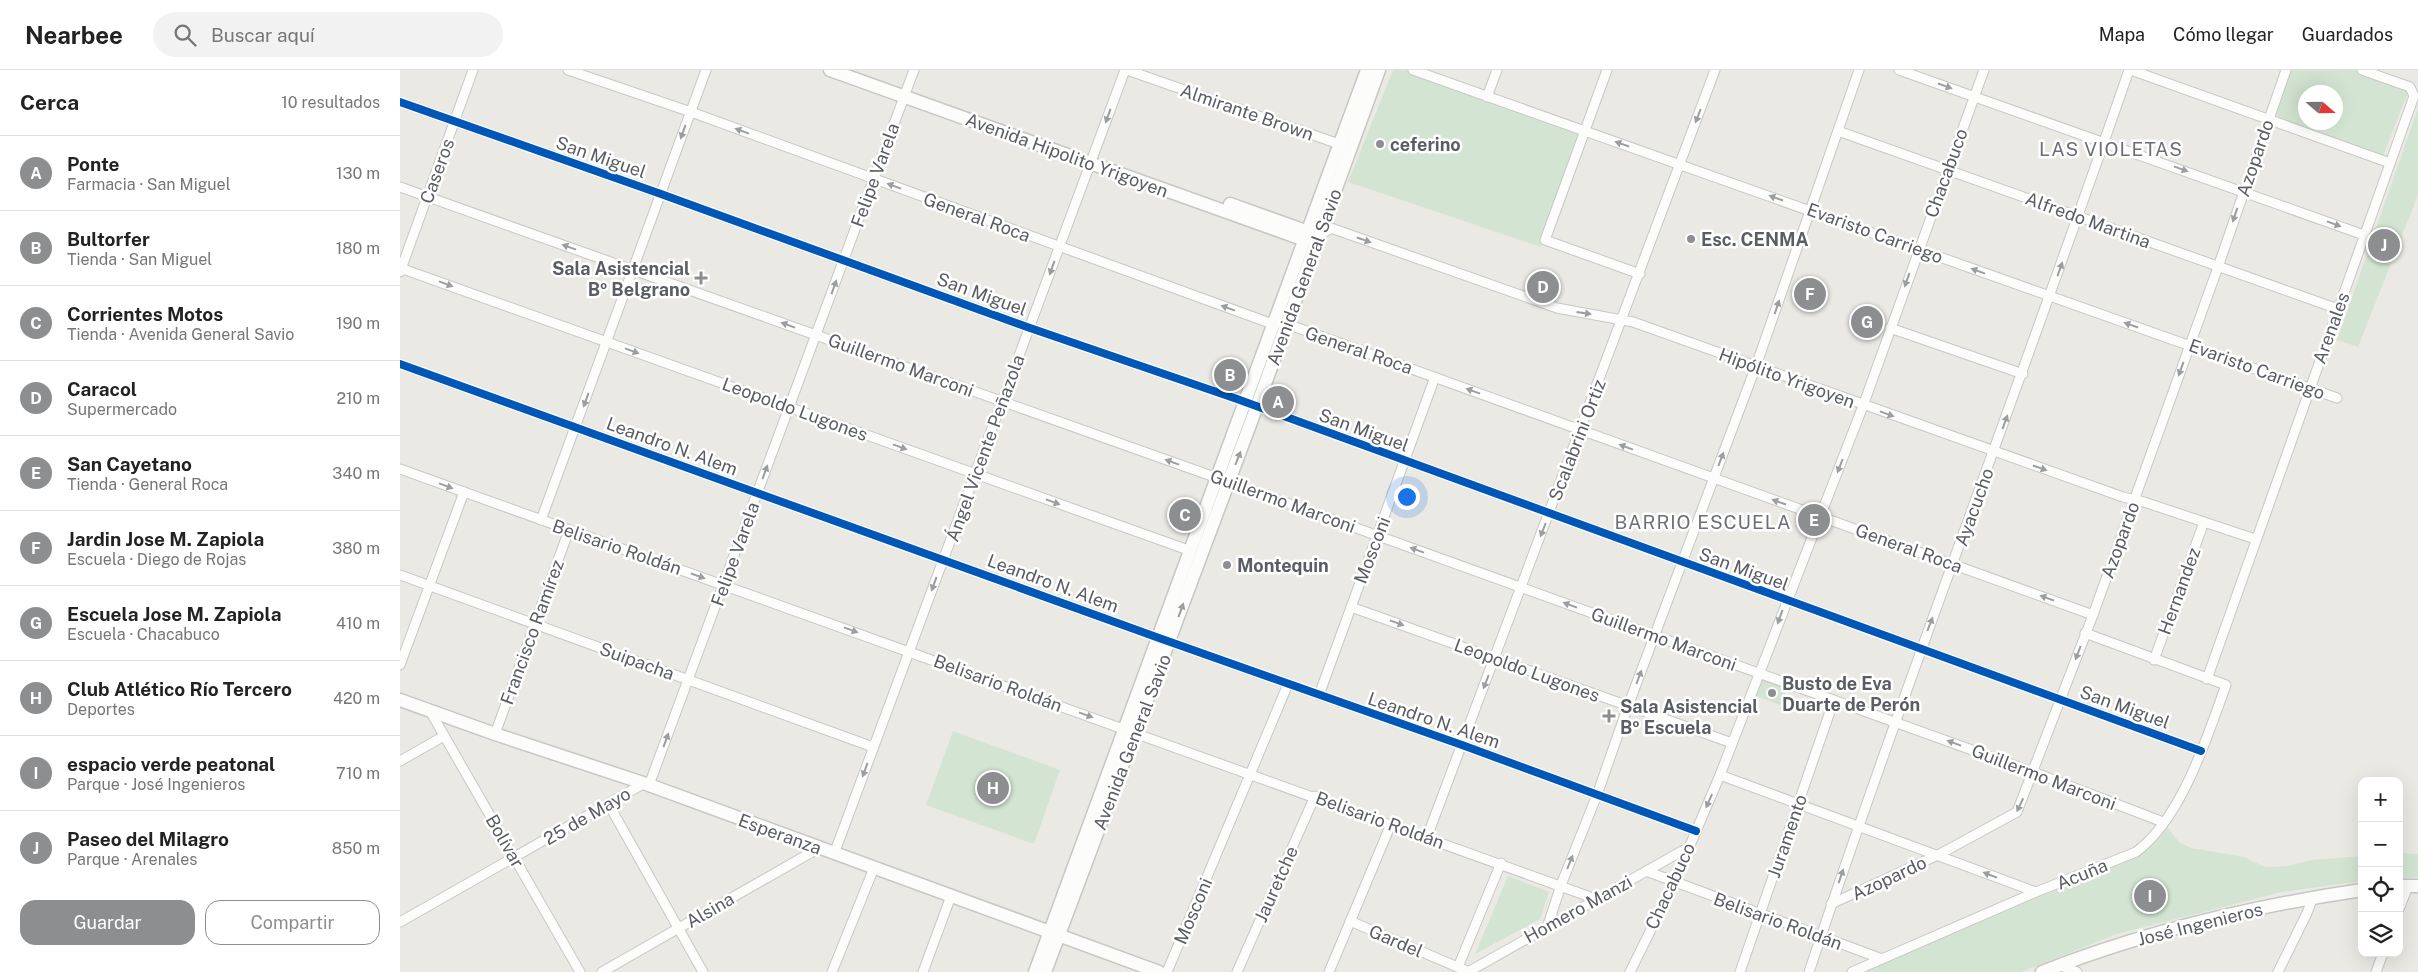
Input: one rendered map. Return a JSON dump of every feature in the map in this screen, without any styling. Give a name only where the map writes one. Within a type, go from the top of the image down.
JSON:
[{"type":"main road","name":"Avenida Hipolito Yrigoyen","points":[[830,70],[905,93],[1311,236]]},
{"type":"main road","name":"Avenida Hipolito Yrigoyen","points":[[853,70],[905,93]]},
{"type":"main road","name":"Avenida General Savio","points":[[1054,933],[1251,404],[1287,324],[1339,144],[1367,70]]},
{"type":"main road","name":"Avenida General Savio","points":[[1251,404],[1274,324],[1379,70]]},
{"type":"main road","name":"Avenida General Savio","points":[[1164,640],[1191,551],[1223,480]]},
{"type":"main road","name":"Esperanza","points":[[400,700],[646,784],[1159,972]]},
{"type":"main road","name":"José Ingenieros","points":[[2042,972],[2057,969],[2166,930],[2313,897],[2358,891]]},
{"type":"main road","points":[[1035,972],[1054,933]]},
{"type":"main road","points":[[1045,972],[1054,933]]},
{"type":"street","name":"Caseros","points":[[400,269],[473,70]]},
{"type":"street","name":"General Roca","points":[[568,70],[691,112],[1274,324],[1287,324],[2093,615]]},
{"type":"street","points":[[542,520],[706,70]]},
{"type":"street","name":"Felipe Varela","points":[[646,784],[688,680],[914,70]]},
{"type":"street","name":"Almirante Brown","points":[[1126,70],[1339,144]]},
{"type":"street","name":"Ángel Vicente Peñazola","points":[[834,854],[1126,70]]},
{"type":"street","name":"Evaristo Carriego","points":[[1413,70],[2337,398]]},
{"type":"street","points":[[1487,96],[1497,70]]},
{"type":"street","points":[[1607,70],[1545,240],[1640,274]]},
{"type":"street","name":"Scalabrini Ortiz","points":[[1426,837],[1550,514],[1715,70]]},
{"type":"street","points":[[1548,925],[1561,885],[1597,795],[1628,706],[1756,366],[1860,70]]},
{"type":"street","points":[[1899,70],[2364,235]]},
{"type":"street","name":"Chacabuco","points":[[1630,972],[1674,883],[1720,776],[1786,600],[1821,517],[1863,406],[1984,70]]},
{"type":"street","points":[[2130,70],[2390,162]]},
{"type":"street","name":"Ayacucho","points":[[1808,972],[1857,827],[1954,564],[2130,70]]},
{"type":"street","name":"Azopardo","points":[[1831,904],[1938,855],[2011,818],[2017,812],[2093,615],[2218,267],[2286,70]]},
{"type":"street","name":"Arenales","points":[[2207,679],[2255,538],[2414,96],[2410,87],[2362,70]]},
{"type":"street","name":"San Miguel","points":[[400,102],[661,194],[1030,328],[1251,404],[2202,751]]},
{"type":"street","name":"Alfredo Martina","points":[[1838,132],[2079,215],[2338,309]]},
{"type":"street","name":"Guillermo Marconi","points":[[400,187],[1760,673],[2033,772],[2163,822]]},
{"type":"street","name":"Hipólito Yrigoyen","points":[[1311,236],[1331,228],[1556,308],[1623,319],[1994,452],[2134,500],[2255,538]]},
{"type":"street","name":"Leopoldo Lugones","points":[[400,269],[1191,551]]},
{"type":"street","points":[[1890,328],[2022,374]]},
{"type":"street","name":"Leandro N. Alem","points":[[400,364],[1164,640],[1462,744],[1696,831]]},
{"type":"street","name":"Mosconi","points":[[1318,695],[1435,377]]},
{"type":"street","name":"Belisario Roldán","points":[[400,469],[1502,863],[1596,899]]},
{"type":"street","points":[[400,665],[464,492]]},
{"type":"street","name":"Hernandez","points":[[2154,660],[2204,522]]},
{"type":"street","name":"Francisco Ramírez","points":[[495,734],[569,530]]},
{"type":"street","name":"Suipacha","points":[[400,575],[873,748]]},
{"type":"street","name":"Leopoldo Lugones","points":[[1351,607],[1732,743]]},
{"type":"street","points":[[2086,633],[2207,679]]},
{"type":"street","name":"Acuña","points":[[1852,972],[2036,892],[2136,852],[2149,840],[2163,822],[2187,785],[2202,751],[2226,685],[2207,679]]},
{"type":"street","name":"Mosconi","points":[[1167,972],[1288,684]]},
{"type":"street","name":"Juramento","points":[[1740,972],[1834,700]]},
{"type":"street","name":"Bolívar","points":[[430,711],[580,972]]},
{"type":"street","points":[[400,761],[444,736]]},
{"type":"street","points":[[1720,776],[2036,892]]},
{"type":"street","name":"25 de Mayo","points":[[400,922],[608,803],[646,784]]},
{"type":"street","name":"Jauretche","points":[[1237,972],[1315,796]]},
{"type":"street","points":[[608,803],[703,972]]},
{"type":"street","points":[[1329,972],[1391,824]]},
{"type":"street","name":"Homero Manzi","points":[[1468,972],[1548,925],[1689,847]]},
{"type":"street","name":"Alsina","points":[[602,972],[819,848]]},
{"type":"street","points":[[1458,967],[1502,863]]},
{"type":"street","points":[[832,972],[874,868]]},
{"type":"street","name":"Belisario Roldán","points":[[1646,871],[1882,959]]},
{"type":"street","points":[[2403,899],[2408,886]]},
{"type":"street","points":[[923,972],[951,896]]},
{"type":"street","points":[[2278,972],[2313,897]]},
{"type":"street","name":"Gardel","points":[[1350,921],[1468,972]]},
{"type":"street","points":[[2376,972],[2382,957]]},
{"type":"street","points":[[2057,969],[2077,972]]},
{"type":"green space","points":[[1393,70],[1413,70],[1584,131],[1541,247],[1348,182]]},
{"type":"green space","points":[[2290,70],[2362,70],[2410,87],[2383,156],[2305,130],[2343,130],[2343,85],[2298,85],[2298,128],[2272,119]]},
{"type":"green space","points":[[2418,108],[2418,195],[2358,347],[2337,340]]},
{"type":"green space","points":[[1760,673],[1790,684],[1780,705],[1751,694]]},
{"type":"green space","points":[[953,731],[1060,770],[1034,844],[926,805]]},
{"type":"green space","points":[[2163,822],[2179,842],[2191,848],[2244,857],[2265,867],[2287,866],[2311,860],[2358,856],[2358,882],[2282,892],[2117,934],[2021,972],[1865,972],[2018,904],[2054,891],[2136,852]]},
{"type":"green space","points":[[2403,853],[2418,854],[2418,877],[2403,879]]},
{"type":"green space","points":[[1508,876],[1549,892],[1540,919],[1475,954]]},
{"type":"cycle path","points":[[400,102],[661,194],[1030,328],[1237,399],[2201,751]]},
{"type":"cycle path","points":[[400,364],[1159,638],[1462,745],[1696,831]]},
{"type":"place","name":"ceferino","points":[[1380,144]]},
{"type":"place","name":"Esc. CENMA","points":[[1691,239]]},
{"type":"place","name":"Paseo del Milagro","points":[[2384,245]]},
{"type":"place","name":"Sala Asistencial Bº Belgrano","points":[[701,278]]},
{"type":"place","name":"Caracol","points":[[1543,287]]},
{"type":"place","name":"Jardin Jose M. Zapiola","points":[[1810,294]]},
{"type":"place","name":"Escuela Jose M. Zapiola","points":[[1867,322]]},
{"type":"place","name":"Bultorfer","points":[[1230,375]]},
{"type":"place","name":"Ponte","points":[[1278,402]]},
{"type":"place","name":"Corrientes Motos","points":[[1185,515]]},
{"type":"place","name":"San Cayetano","points":[[1814,520]]},
{"type":"place","name":"Montequin","points":[[1227,565]]},
{"type":"place","name":"Busto de Eva Duarte de Perón","points":[[1772,693]]},
{"type":"place","name":"Sala Asistencial Bº Escuela","points":[[1609,716]]},
{"type":"place","name":"Club Atlético Río Tercero","points":[[993,788]]},
{"type":"place","name":"espacio verde peatonal","points":[[2150,896]]},
{"type":"district","name":"LAS VIOLETAS","points":[[2111,149]]},
{"type":"district","name":"BARRIO ESCUELA","points":[[1703,522]]}]
